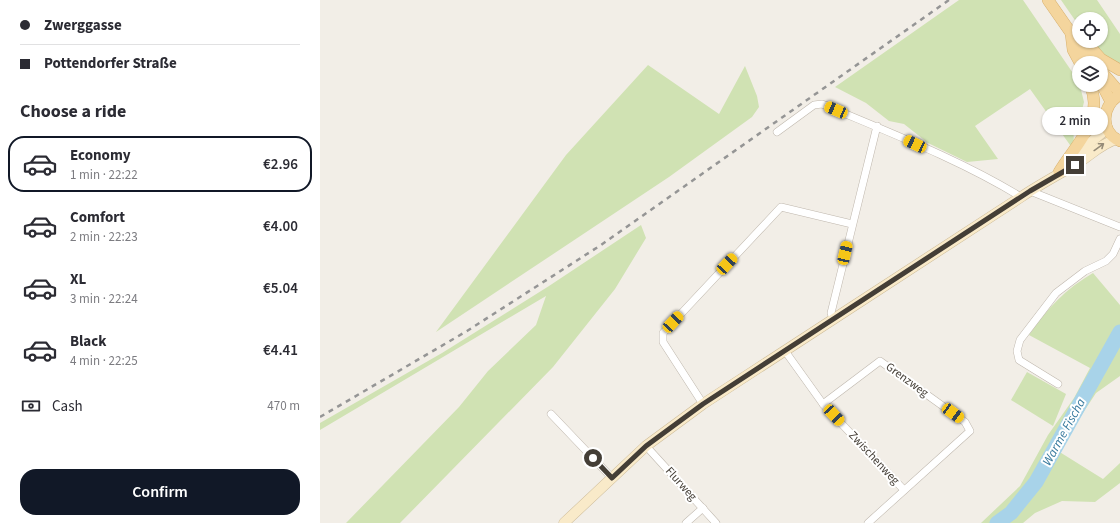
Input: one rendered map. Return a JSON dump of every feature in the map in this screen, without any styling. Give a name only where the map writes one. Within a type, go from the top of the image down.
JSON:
[{"type":"main road","points":[[1048,0],[1072,31]]},
{"type":"main road","points":[[1072,48],[1072,50],[1079,56]]},
{"type":"main road","points":[[1091,48],[1101,59],[1120,70]]},
{"type":"main road","points":[[1108,79],[1120,94],[1110,102],[1105,114],[1107,127],[1119,140]]},
{"type":"main road","points":[[1060,172],[1069,155],[1082,140],[1090,125],[1094,109],[1091,92]]},
{"type":"main road","points":[[1105,92],[1110,102]]},
{"type":"main road","points":[[1060,172],[1070,159],[1107,127]]},
{"type":"main road","points":[[564,523],[646,446],[703,404],[1030,191],[1060,172],[1075,165],[1105,143],[1119,140]]},
{"type":"street","points":[[777,132],[814,105],[822,104],[877,126],[1009,189],[1021,197]]},
{"type":"street","points":[[833,319],[831,314],[877,126]]},
{"type":"street","points":[[1030,191],[1120,227]]},
{"type":"street","points":[[703,404],[663,342],[663,333],[781,207],[852,224]]},
{"type":"street","points":[[1058,384],[1019,360],[1017,351],[1020,340],[1056,294],[1085,271],[1106,261],[1113,254],[1120,239]]},
{"type":"street","name":"Zwischenweg","points":[[785,351],[823,404],[904,490]]},
{"type":"street","name":"Grenzweg","points":[[823,404],[880,361],[965,422],[970,431],[904,490]]},
{"type":"street","points":[[551,414],[612,478]]},
{"type":"street","name":"Flurweg","points":[[646,446],[716,523]]},
{"type":"street","points":[[868,523],[904,490]]},
{"type":"street","points":[[686,523],[703,508]]},
{"type":"green space","points":[[959,0],[1023,0],[1072,72],[1072,92],[1082,92],[1084,102],[1079,122],[1073,120],[1074,146],[1070,145],[1030,89],[975,126],[998,159],[967,162],[928,143],[904,124],[889,121],[866,103],[835,87]]},
{"type":"green space","points":[[1061,0],[1097,0],[1105,12],[1072,12],[1072,16]]},
{"type":"green space","points":[[1108,16],[1120,34],[1120,66],[1108,59],[1108,56],[1104,56],[1097,48],[1108,48]]},
{"type":"green space","points":[[648,65],[719,114],[745,66],[757,96],[759,107],[752,117],[669,177],[436,332],[566,155]]},
{"type":"green space","points":[[641,225],[646,238],[615,289],[553,367],[400,523],[346,523],[459,407],[488,371],[536,325],[546,296],[320,430],[320,423],[442,353],[549,286]]},
{"type":"green space","points":[[1093,273],[1120,305],[1120,376],[1096,393],[1058,451],[1103,479],[1120,463],[1120,483],[1095,502],[1062,501],[1035,513],[1023,523],[981,523],[1020,486],[1048,435],[1074,398],[1090,368],[1029,335],[1043,316],[1066,292]]},
{"type":"green space","points":[[1027,372],[1066,394],[1053,426],[1011,400]]},
{"type":"waterway","name":"Warme Fischa","points":[[997,523],[1011,513],[1036,482],[1120,332]]},
{"type":"railway","points":[[320,417],[467,331],[601,245],[949,0]]},
{"type":"route","points":[[593,458],[612,478],[646,446],[703,404],[1030,191],[1060,172],[1075,165]]}]
